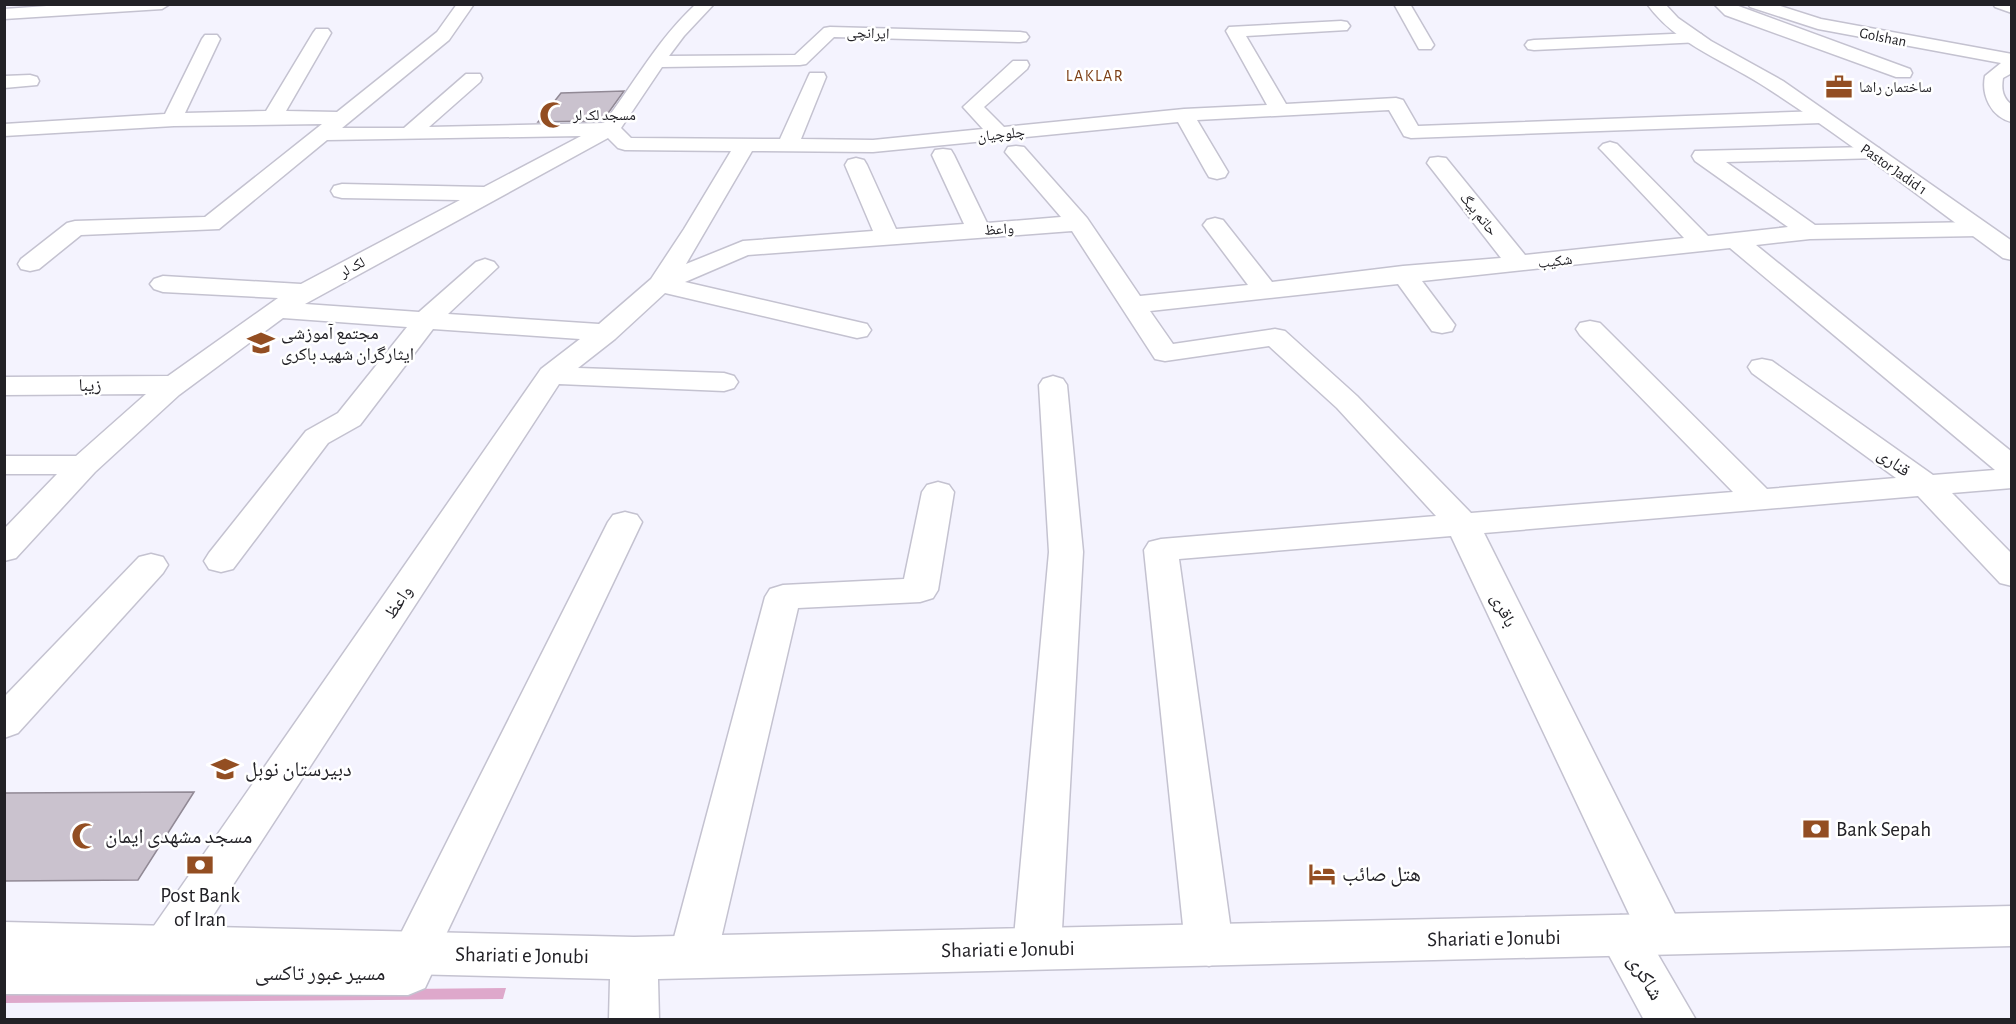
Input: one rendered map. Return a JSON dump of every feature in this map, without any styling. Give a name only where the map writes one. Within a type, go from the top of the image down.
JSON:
[{"type":"street","points":[[4,31],[8,14],[71,8],[162,4]]},
{"type":"street","points":[[30,264],[75,228],[211,224],[443,36],[466,4]]},
{"type":"street","name":"لک لر","points":[[4,550],[84,465],[175,385],[259,322],[281,310],[305,292],[610,129],[686,21],[706,4]]},
{"type":"street","points":[[1402,4],[1425,45]]},
{"type":"street","name":"Pastor Jadid 1","points":[[1655,4],[1672,22],[1695,38],[1776,85]]},
{"type":"street","points":[[1722,4],[1731,11],[1903,73]]},
{"type":"street","name":"Golshan","points":[[1756,4],[1818,24],[2012,62]]},
{"type":"street","points":[[2001,4],[2012,8]]},
{"type":"street","name":"Pastor Jadid 1","points":[[1700,20],[1776,85],[2012,253]]},
{"type":"street","points":[[1280,110],[1235,31],[1341,26]]},
{"type":"street","name":"ایرانچی","points":[[655,62],[800,60],[830,32],[1020,37]]},
{"type":"street","points":[[273,116],[322,33]]},
{"type":"street","points":[[1534,45],[1695,38]]},
{"type":"street","points":[[172,119],[211,39]]},
{"type":"street","points":[[2012,62],[1994,76],[1991,87],[1994,99],[2012,116]]},
{"type":"street","points":[[1000,134],[973,107],[1020,65]]},
{"type":"street","points":[[788,145],[817,77]]},
{"type":"street","points":[[410,134],[474,78]]},
{"type":"street","points":[[4,82],[30,81]]},
{"type":"street","name":"چلوچیان","points":[[610,129],[625,144],[873,146],[1184,115],[1396,104],[1411,132],[1821,117]]},
{"type":"street","points":[[1184,115],[1217,172]]},
{"type":"street","points":[[4,130],[172,119],[273,116],[343,118]]},
{"type":"street","points":[[323,134],[610,129]]},
{"type":"street","points":[[745,145],[701,221],[660,284],[857,330]]},
{"type":"street","points":[[1610,148],[1703,244]]},
{"type":"street","points":[[1016,152],[1079,223],[1133,305]]},
{"type":"street","points":[[1810,232],[1703,156],[1871,153]]},
{"type":"street","points":[[944,155],[979,231]]},
{"type":"street","name":"حاتم بیگ","points":[[1438,163],[1520,265]]},
{"type":"street","points":[[856,165],[887,237]]},
{"type":"street","points":[[342,191],[490,194]]},
{"type":"street","name":"واعظ","points":[[166,948],[551,375],[605,333],[660,284],[743,248],[1079,223]]},
{"type":"street","points":[[1215,225],[1266,290]]},
{"type":"street","name":"شکیب","points":[[1133,305],[1403,274],[1520,265],[1810,232],[1978,229]]},
{"type":"street","points":[[1735,240],[2012,468]]},
{"type":"street","points":[[220,561],[317,437],[349,419],[426,320],[485,267]]},
{"type":"street","points":[[1403,274],[1442,325]]},
{"type":"street","points":[[163,284],[305,292]]},
{"type":"street","name":"باقری","points":[[1133,305],[1165,353],[1275,337],[1347,402],[1463,525],[1642,935]]},
{"type":"street","points":[[281,310],[605,333]]},
{"type":"street","points":[[1590,329],[1760,500]]},
{"type":"street","name":"قناری","points":[[1762,367],[1927,486],[2012,575]]},
{"type":"street","points":[[551,375],[724,382]]},
{"type":"street","name":"زیبا","points":[[4,386],[175,385]]},
{"type":"street","points":[[1036,948],[1066,552],[1053,385]]},
{"type":"street","points":[[4,465],[84,465]]},
{"type":"street","points":[[1209,945],[1161,550],[2012,477]]},
{"type":"street","points":[[693,956],[783,597],[920,590],[938,492]]},
{"type":"street","points":[[415,953],[625,522]]},
{"type":"street","points":[[4,723],[151,565]]},
{"type":"street","name":"Shariati e Jonubi","points":[[13,965],[166,948],[634,958],[2012,926]]},
{"type":"street","name":"شاکری","points":[[1642,935],[1671,1020]]},
{"type":"street","points":[[634,958],[634,1020]]},
{"type":"street","name":"مسیر عبور تاکسی","points":[[13,965],[570,974],[634,958]]},
{"type":"shaded area","points":[[506,988],[503,999],[5,1003],[4,993]]},
{"type":"building","name":"مسجد لک لر","points":[[624,91],[606,116],[588,121],[538,122],[561,93]]},
{"type":"building","name":"مسجد مشهدی ایمان","points":[[194,792],[138,880],[4,881],[4,793]]},
{"type":"place","name":"ساختمان راشا","points":[[1839,87]]},
{"type":"place","name":"مسجد لک لر","points":[[553,115]]},
{"type":"place","name":"مجتمع آموزشی ایثارگران شهید باکری","points":[[261,343]]},
{"type":"place","name":"دبیرستان نوبل","points":[[225,769]]},
{"type":"place","name":"Bank Sepah","points":[[1816,829]]},
{"type":"place","name":"مسجد مشهدی ایمان","points":[[85,836]]},
{"type":"place","name":"Post Bank of Iran","points":[[200,865]]},
{"type":"place","name":"هتل صائب","points":[[1322,874]]},
{"type":"district","name":"LAKLAR","points":[[1095,75]]}]
